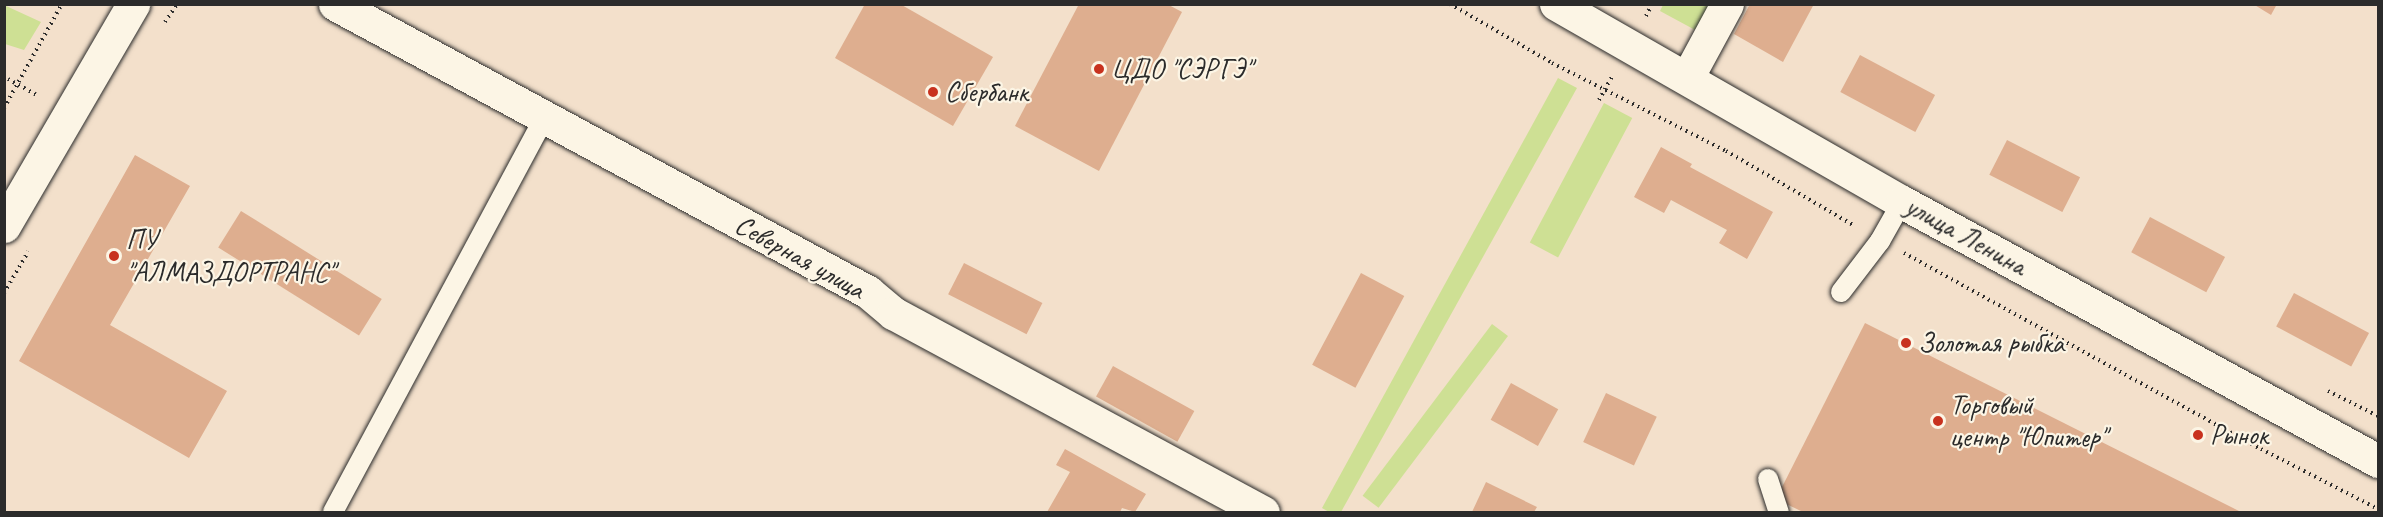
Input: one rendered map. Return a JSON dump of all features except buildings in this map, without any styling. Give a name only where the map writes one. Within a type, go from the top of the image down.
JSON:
[{"type":"street","points":[[4,226],[133,4]]},
{"type":"street","name":"Северная улица","points":[[335,4],[868,292],[893,313],[1263,513]]},
{"type":"street","points":[[1687,78],[1727,4]]},
{"type":"street","name":"улица Ленина","points":[[1566,7],[1902,202],[2379,461]]},
{"type":"lane","points":[[333,513],[544,118]]},
{"type":"lane","points":[[1841,292],[1880,241],[1902,202]]},
{"type":"lane","points":[[1768,478],[1779,513]]},
{"type":"path","points":[[4,108],[62,4]]},
{"type":"path","points":[[1450,4],[1552,63],[1726,151],[1880,241],[2261,448],[2379,509]]},
{"type":"green space","points":[[4,5],[41,22],[24,50],[5,44]]},
{"type":"green space","points":[[1663,5],[1712,5],[1697,31],[1660,11]]},
{"type":"green space","points":[[1558,78],[1577,88],[1341,512],[1329,512],[1322,508]]},
{"type":"green space","points":[[1604,103],[1632,118],[1558,258],[1530,243]]},
{"type":"green space","points":[[1492,324],[1508,336],[1379,508],[1363,496]]},
{"type":"place","name":"ЦДО \"СЭРГЭ\"","points":[[1099,69]]},
{"type":"place","name":"Сбербанк","points":[[933,92]]},
{"type":"place","name":"ПУ \"АЛМАЗДОРТРАНС\"","points":[[114,256]]},
{"type":"place","name":"Золотая рыбка","points":[[1906,343]]},
{"type":"place","name":"Торговый центр \"Юпитер\"","points":[[1938,421]]},
{"type":"place","name":"Рынок","points":[[2198,435]]}]
